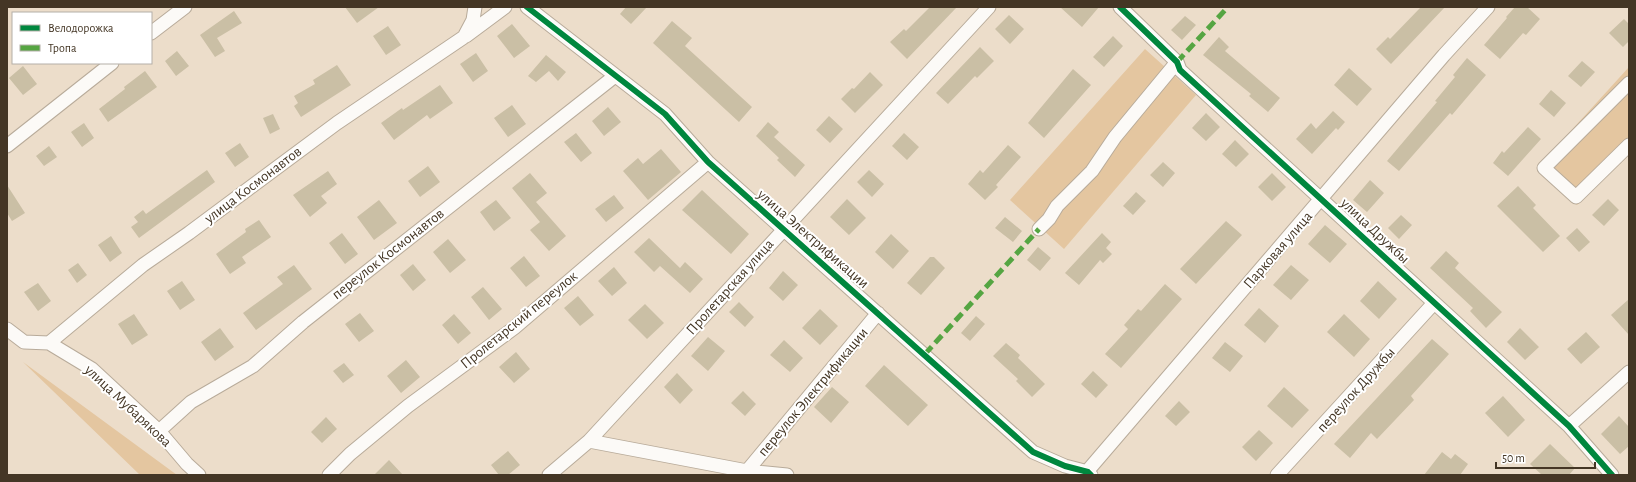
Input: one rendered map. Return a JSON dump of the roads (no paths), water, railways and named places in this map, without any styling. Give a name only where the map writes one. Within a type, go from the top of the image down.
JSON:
[{"type":"street","points":[[152,32],[186,7]]},
{"type":"street","name":"улица Космонавтов","points":[[464,37],[473,20],[475,7]]},
{"type":"street","name":"улица Космонавтов","points":[[49,343],[143,264],[189,233],[337,122],[464,37],[505,7]]},
{"type":"street","name":"улица Электрификации","points":[[527,7],[665,114],[708,162],[782,230],[878,313],[1033,452],[1088,474]]},
{"type":"street","name":"Пролетарская улица","points":[[549,475],[589,441],[989,7]]},
{"type":"street","name":"улица Дружбы","points":[[1120,7],[1177,62],[1180,70],[1569,426],[1612,475]]},
{"type":"street","name":"Парковая улица","points":[[1088,474],[1444,55],[1488,7]]},
{"type":"street","points":[[1039,229],[1057,206],[1092,171],[1114,137],[1177,62]]},
{"type":"street","points":[[7,146],[111,64]]},
{"type":"street","name":"переулок Космонавтов","points":[[159,431],[191,402],[253,366],[314,312],[615,76]]},
{"type":"street","points":[[1629,83],[1544,168],[1576,197],[1629,145]]},
{"type":"street","name":"Пролетарский переулок","points":[[329,475],[350,454],[408,406],[514,328],[708,162]]},
{"type":"street","name":"переулок Дружбы","points":[[1277,475],[1434,303]]},
{"type":"street","name":"переулок Электрификации","points":[[747,471],[878,313]]},
{"type":"street","name":"улица Мубарякова","points":[[7,329],[24,342],[49,343],[92,369],[159,431],[198,475]]},
{"type":"street","points":[[1569,426],[1629,372]]},
{"type":"street","points":[[589,441],[747,471],[787,475]]}]
